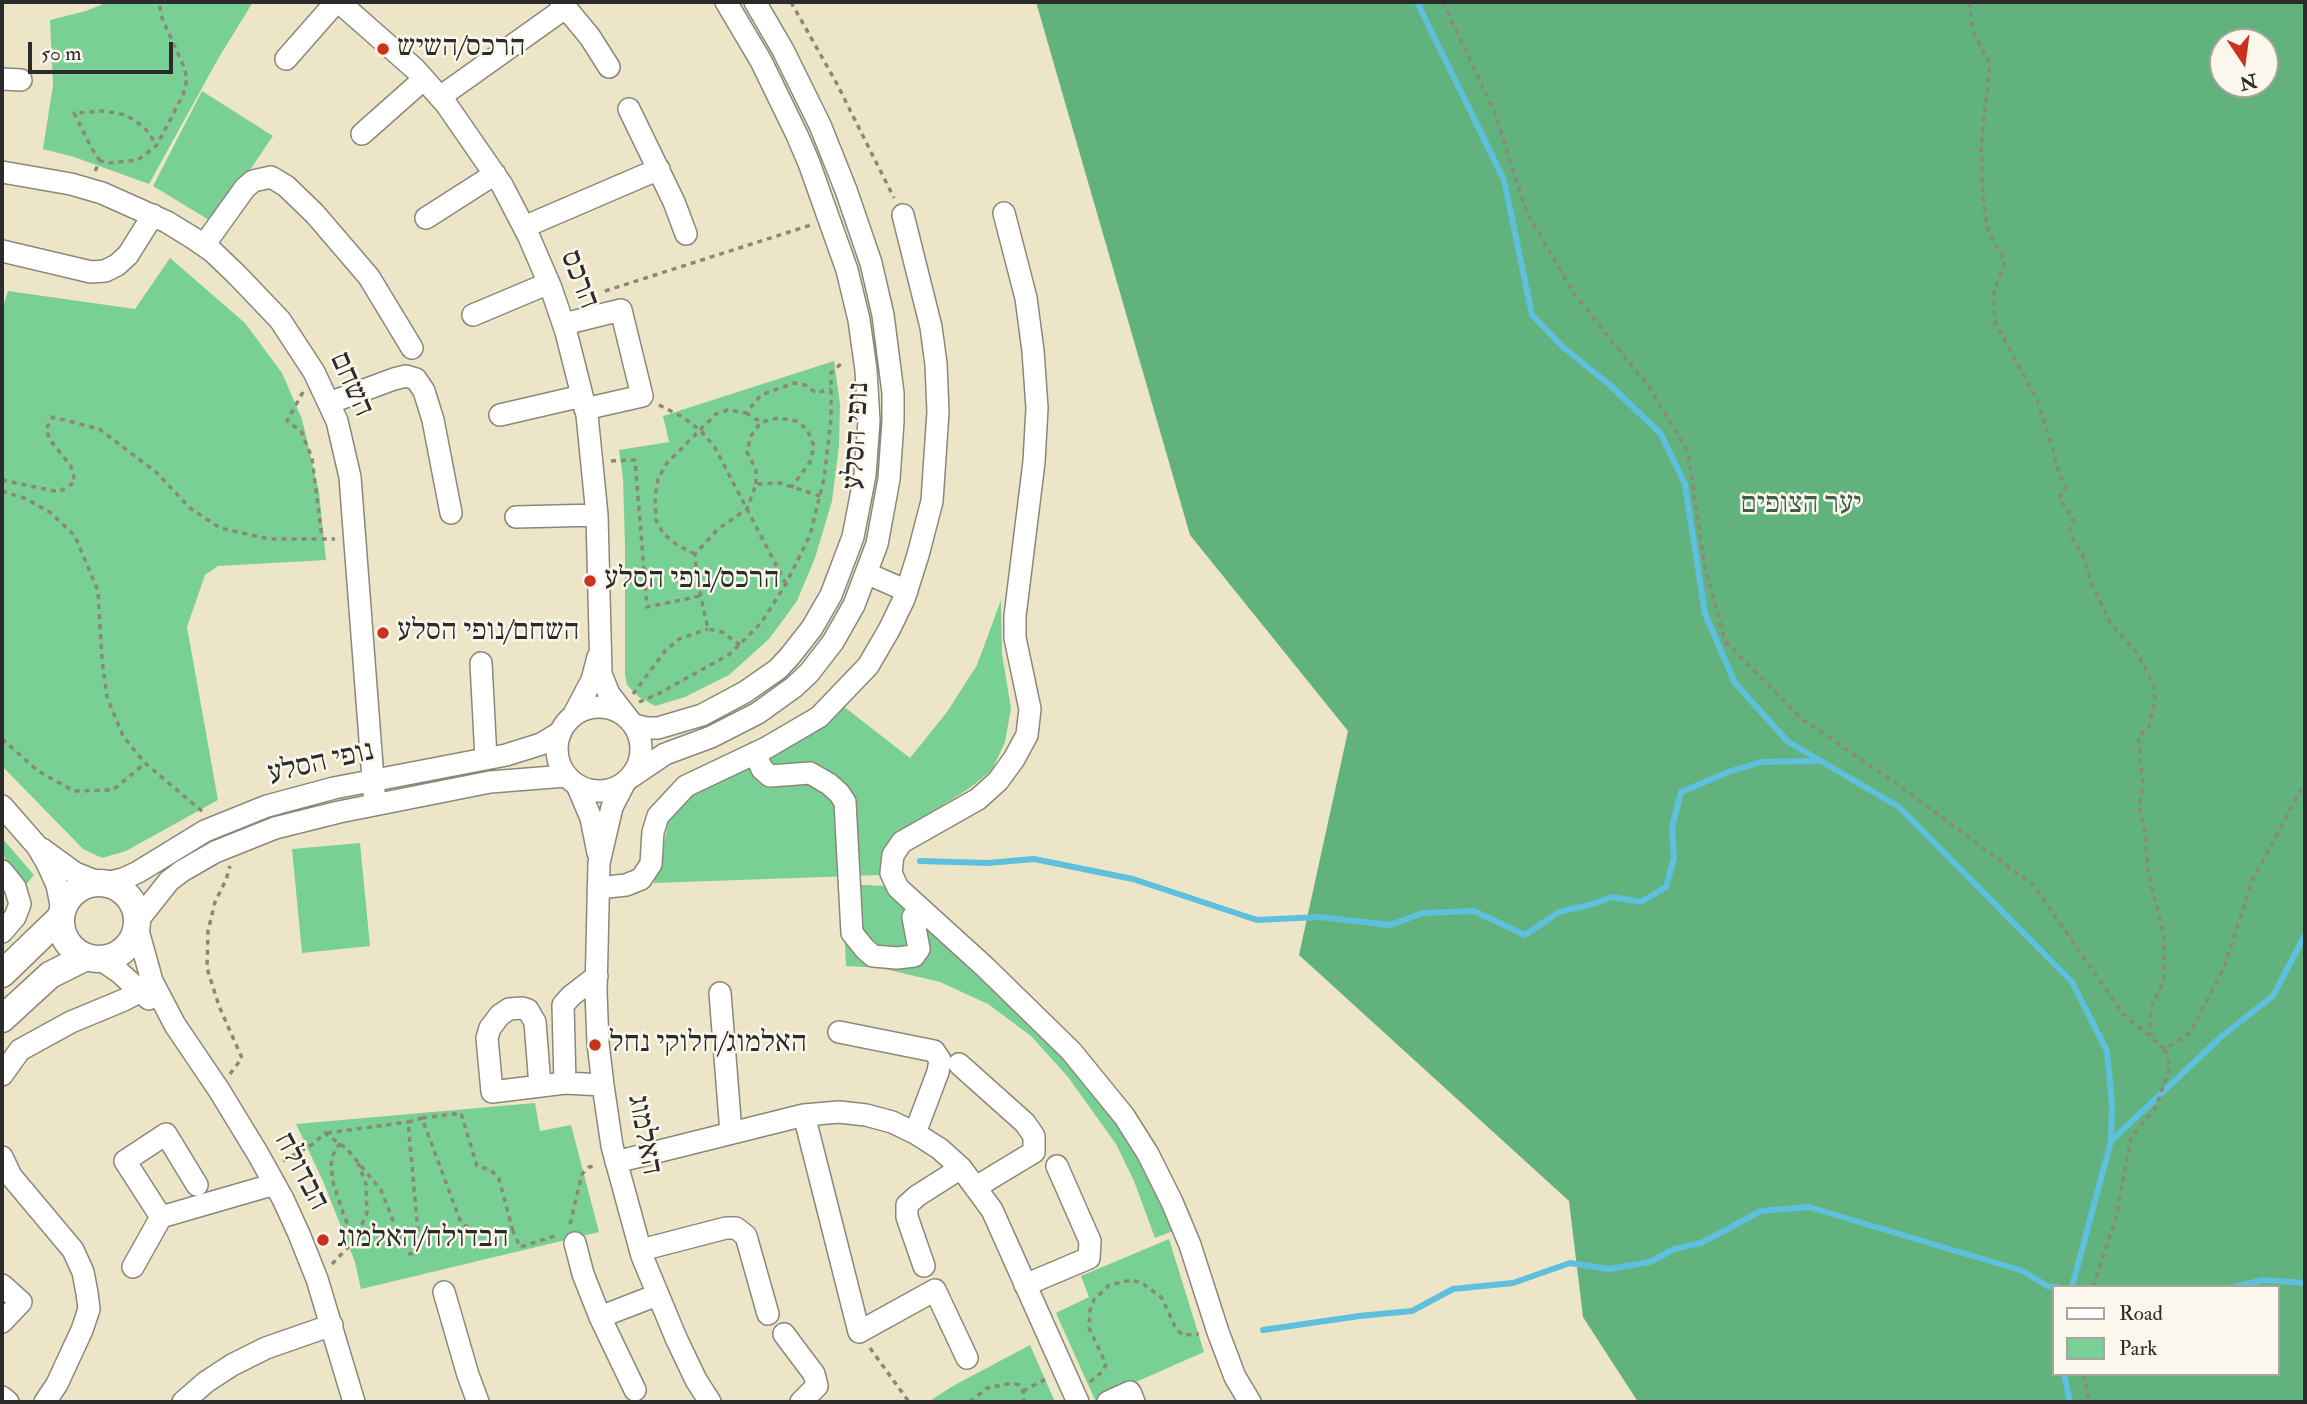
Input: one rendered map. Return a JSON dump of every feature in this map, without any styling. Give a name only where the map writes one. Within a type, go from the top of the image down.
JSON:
[{"type":"main road","points":[[2,974],[62,914],[73,893],[90,884],[103,883],[118,888],[129,896],[135,907],[138,923],[128,946],[120,953],[93,958],[50,975],[2,1019]]},
{"type":"main road","points":[[62,914],[62,930],[67,941],[75,951],[93,958]]},
{"type":"street","points":[[286,59],[338,2]]},
{"type":"street","name":"הרכס","points":[[338,2],[425,79],[440,97],[495,174],[549,283],[564,324],[584,403],[593,461],[601,674],[609,694],[627,717]]},
{"type":"street","name":"נופי הסלע","points":[[627,717],[646,728],[675,724],[723,705],[778,669],[823,611],[853,537],[865,475],[869,421],[863,345],[847,270],[809,163],[761,61],[726,2]]},
{"type":"street","name":"נופי הסלע","points":[[628,780],[665,754],[734,727],[758,713],[809,673],[845,623],[866,573],[877,544],[889,479],[893,393],[883,315],[871,263],[832,153],[783,50],[755,2]]},
{"type":"street","points":[[440,97],[563,5],[590,37],[609,67]]},
{"type":"street","points":[[362,134],[425,79]]},
{"type":"street","points":[[629,109],[659,169],[686,234]]},
{"type":"street","points":[[524,228],[659,169]]},
{"type":"street","name":"השחם","points":[[2,172],[36,176],[102,193],[153,215],[204,245],[280,320],[314,372],[337,421],[350,477],[375,804]]},
{"type":"street","points":[[426,218],[495,174]]},
{"type":"street","points":[[204,245],[245,188],[253,181],[271,177],[286,186],[315,214],[369,277],[412,348]]},
{"type":"street","points":[[1004,213],[1026,298],[1037,408],[1034,462],[1015,616],[1015,638],[1030,709],[1027,734],[998,781],[978,799],[902,842],[893,855],[891,873],[898,888],[985,967],[1071,1051],[1124,1116],[1172,1202],[1190,1245],[1235,1377],[1250,1402]]},
{"type":"street","points":[[2,251],[91,272],[105,271],[128,255],[153,215]]},
{"type":"street","points":[[598,888],[626,885],[641,878],[651,864],[653,832],[658,816],[686,786],[820,717],[868,666],[889,631],[919,555],[932,501],[938,412],[931,327],[903,215]]},
{"type":"street","points":[[473,315],[549,283]]},
{"type":"street","points":[[500,415],[642,396],[621,310],[564,324]]},
{"type":"street","points":[[329,403],[394,379],[406,376],[416,379],[424,391],[433,420],[451,513]]},
{"type":"street","points":[[516,517],[597,515]]},
{"type":"street","points":[[866,573],[907,591]]},
{"type":"street","name":"הרכס","points":[[567,724],[592,680],[600,648]]},
{"type":"street","points":[[481,663],[486,759]]},
{"type":"street","points":[[594,708],[617,711],[627,717],[639,735],[640,757],[628,780],[614,789],[601,791],[589,790],[572,781],[560,766],[557,755],[557,743],[567,724],[594,708]]},
{"type":"street","name":"נופי הסלע","points":[[103,883],[138,872],[184,842],[236,817],[296,797],[486,759],[541,744],[567,724]]},
{"type":"street","points":[[755,752],[762,769],[770,776],[810,773],[829,784],[845,802],[852,933],[864,949],[873,956],[914,956],[919,948],[913,917],[920,908]]},
{"type":"street","name":"האלמוג","points":[[628,780],[612,807],[599,863],[597,1043],[616,1162],[640,1250],[657,1295],[696,1380],[710,1402]]},
{"type":"street","name":"נופי הסלע","points":[[138,923],[169,881],[197,861],[255,835],[302,820],[490,782],[572,781]]},
{"type":"street","name":"האלמוג","points":[[572,781],[591,818],[599,863]]},
{"type":"street","points":[[2,806],[37,846],[75,873],[103,883]]},
{"type":"street","points":[[37,846],[57,885],[62,914]]},
{"type":"street","points":[[2,932],[15,917],[20,904],[15,887],[3,874]]},
{"type":"street","name":"הבדולח","points":[[138,923],[147,986]]},
{"type":"street","name":"הבדולח","points":[[93,958],[147,986],[219,1090],[271,1177],[317,1279],[354,1402]]},
{"type":"street","points":[[565,1083],[563,1005],[597,975]]},
{"type":"street","points":[[2,1076],[20,1050],[147,986]]},
{"type":"street","points":[[720,992],[731,1133]]},
{"type":"street","points":[[839,1032],[933,1051],[940,1060],[939,1072],[915,1133]]},
{"type":"street","points":[[959,1064],[1025,1123],[1034,1136],[1034,1152],[976,1187]]},
{"type":"street","points":[[540,1086],[565,1083],[603,1085]]},
{"type":"street","points":[[616,1162],[804,1115],[839,1112],[866,1115],[892,1122],[915,1133],[940,1149],[961,1168],[992,1210],[1071,1387]]},
{"type":"street","points":[[804,1115],[859,1332],[935,1290],[967,1358]]},
{"type":"street","points":[[161,1217],[125,1161],[166,1134],[197,1185]]},
{"type":"street","points":[[2,1157],[11,1176],[73,1250],[83,1272],[87,1293],[89,1308],[82,1330],[57,1384],[45,1402]]},
{"type":"street","points":[[1026,1285],[1089,1258],[1090,1241],[1056,1166]]},
{"type":"street","points":[[925,1266],[907,1217],[907,1205],[961,1168]]},
{"type":"street","points":[[133,1267],[161,1217],[271,1177]]},
{"type":"street","points":[[640,1250],[726,1228],[736,1228],[746,1236],[768,1314]]},
{"type":"street","points":[[575,1243],[583,1274],[600,1317],[635,1390]]},
{"type":"street","points":[[2,1284],[21,1301],[2,1322]]},
{"type":"street","points":[[444,1292],[478,1402]]},
{"type":"street","points":[[600,1317],[657,1295]]},
{"type":"street","points":[[183,1402],[206,1382],[232,1365],[292,1337],[332,1325]]},
{"type":"street","points":[[783,1334],[814,1374],[817,1386],[802,1402]]},
{"type":"street","points":[[1108,1402],[1130,1392],[1135,1402]]},
{"type":"street","points":[[2,1397],[8,1402]]},
{"type":"path","points":[[157,145],[144,127],[126,115],[104,111],[74,113],[86,140],[100,161],[110,163],[138,160],[157,145],[183,95],[187,79],[162,18],[159,2]]},
{"type":"path","points":[[791,2],[837,84],[903,215]]},
{"type":"path","points":[[1443,2],[1495,113],[1527,213],[1575,295],[1649,387],[1688,452],[1705,568],[1725,641],[1802,719],[1904,789],[2033,885],[2123,1014],[2165,1049],[2170,1068],[2155,1109],[2131,1137],[2116,1218],[2094,1285]]},
{"type":"path","points":[[1969,2],[1973,31],[1990,64],[1981,146],[1983,196],[1988,231],[2005,261],[1994,292],[1995,322],[2037,400],[2059,474],[2066,487],[2059,498],[2074,520],[2070,527],[2073,539],[2083,556],[2091,582],[2111,624],[2138,654],[2154,686],[2155,700],[2148,727],[2138,737],[2143,785],[2139,807],[2144,827],[2148,871],[2164,936],[2164,980],[2151,1008],[2151,1037]]},
{"type":"path","points":[[85,187],[100,161]]},
{"type":"path","points":[[597,294],[830,219]]},
{"type":"path","points":[[627,717],[658,694],[730,654],[761,623],[786,584],[810,535],[824,479],[831,419],[831,373],[863,345]]},
{"type":"path","points":[[314,372],[287,421],[302,431],[312,458],[322,539]]},
{"type":"path","points":[[746,413],[761,395],[786,385],[805,385],[816,393],[831,389]]},
{"type":"path","points":[[642,396],[681,416],[700,430],[714,446],[786,584]]},
{"type":"path","points":[[695,554],[677,545],[663,533],[656,520],[658,479],[667,463],[716,414],[728,410],[746,413],[761,422]]},
{"type":"path","points":[[2,480],[59,492],[75,482],[71,467],[50,440],[46,429],[53,416],[99,429],[156,472],[190,508],[220,528],[269,539],[355,539]]},
{"type":"path","points":[[708,629],[697,579],[695,554],[718,529],[747,509],[756,484],[755,470],[747,452],[751,436],[761,422],[778,418],[796,421],[807,429],[814,446],[810,462],[791,488]]},
{"type":"path","points":[[593,461],[635,460],[647,607],[701,596]]},
{"type":"path","points":[[756,484],[780,484],[820,496]]},
{"type":"path","points":[[2,491],[27,499],[51,513],[75,536],[98,591],[107,697],[123,736],[145,763],[205,813]]},
{"type":"path","points":[[627,717],[665,651],[679,639],[708,629],[722,632],[740,645]]},
{"type":"path","points":[[2,739],[38,771],[74,791],[113,790],[145,763]]},
{"type":"path","points":[[2165,1049],[2190,1033],[2224,968],[2252,881],[2305,782]]},
{"type":"path","points":[[219,1090],[242,1058],[219,1006],[207,968],[208,931],[215,902],[231,863]]},
{"type":"path","points":[[271,1177],[325,1133],[461,1113],[477,1166],[491,1170],[499,1179],[520,1247],[567,1233],[582,1174],[589,1167],[616,1162]]},
{"type":"path","points":[[422,1118],[461,1223],[480,1233],[513,1231]]},
{"type":"path","points":[[325,1133],[340,1143],[381,1190],[404,1246],[411,1254],[417,1252],[419,1243],[408,1122]]},
{"type":"path","points":[[340,1143],[333,1155],[331,1166],[333,1182],[355,1240]]},
{"type":"path","points":[[317,1279],[355,1240],[367,1213],[366,1184],[357,1161]]},
{"type":"path","points":[[1023,1391],[1071,1387],[1095,1379],[1103,1371],[1105,1359],[1093,1341],[1089,1319],[1094,1300],[1109,1285],[1132,1280],[1153,1289],[1162,1298],[1176,1329],[1182,1335],[1218,1332]]},
{"type":"path","points":[[859,1332],[909,1402]]},
{"type":"path","points":[[2084,1376],[2089,1402]]},
{"type":"path","points":[[970,1402],[987,1388],[1012,1383],[1019,1385],[1023,1391],[1024,1402]]},
{"type":"green space","points":[[108,2],[253,2],[218,59],[149,184],[74,157],[43,149],[53,85],[50,20]]},
{"type":"green space","name":"יער הצופים","points":[[1036,2],[2305,2],[2305,1402],[1638,1402],[1583,1317],[1569,1201],[1299,955],[1348,731],[1190,535]]},
{"type":"green space","points":[[202,91],[273,136],[214,223],[153,186]]},
{"type":"green space","points":[[170,258],[245,323],[282,373],[302,419],[319,492],[326,560],[218,566],[205,575],[187,627],[218,800],[126,851],[102,858],[83,849],[2,766],[2,310],[8,291],[135,309]]},
{"type":"green space","points":[[834,361],[840,404],[839,446],[832,501],[815,558],[797,601],[769,639],[729,675],[685,697],[655,706],[639,697],[627,685],[625,674],[625,545],[623,478],[619,450],[669,442],[663,416]]},
{"type":"green space","points":[[1001,600],[1002,654],[1011,708],[1005,742],[992,770],[971,787],[898,834],[883,850],[881,875],[654,883],[669,817],[688,797],[806,735],[833,719],[843,706],[910,758],[947,712],[977,665]]},
{"type":"green space","points":[[2,838],[34,875],[25,886],[2,854]]},
{"type":"green space","points":[[360,843],[370,946],[302,953],[292,849]]},
{"type":"green space","points":[[842,884],[887,886],[1008,999],[1099,1095],[1153,1186],[1173,1231],[1155,1238],[1134,1181],[1116,1144],[1068,1077],[1031,1036],[988,1004],[940,982],[881,968],[846,966]]},
{"type":"green space","points":[[535,1103],[540,1131],[571,1125],[599,1232],[361,1289],[355,1262],[323,1181],[296,1124]]},
{"type":"green space","points":[[1169,1239],[1204,1352],[1095,1400],[1056,1313],[1089,1297],[1081,1276]]},
{"type":"green space","points":[[1030,1345],[1055,1402],[928,1402],[953,1386]]},
{"type":"waterway","points":[[1417,2],[1504,180],[1532,315],[1563,347],[1611,386],[1661,434],[1685,484],[1705,614],[1735,683],[1787,741],[1899,807],[2072,982],[2107,1051],[2112,1105],[2111,1141],[2073,1285]]},
{"type":"waterway","points":[[920,861],[988,863],[1034,859],[1133,879],[1257,920],[1319,917],[1390,925],[1423,913],[1474,911],[1525,935],[1559,912],[1612,897],[1641,902],[1666,887],[1674,858],[1672,827],[1681,792],[1731,771],[1761,762],[1819,761]]},
{"type":"waterway","points":[[2111,1141],[2222,1036],[2273,996],[2305,935]]},
{"type":"waterway","points":[[1263,1330],[1412,1311],[1453,1289],[1513,1283],[1570,1263],[1609,1269],[1650,1262],[1674,1249],[1701,1243],[1761,1211],[1809,1207],[2023,1271],[2052,1286]]},
{"type":"waterway","points":[[2242,1285],[2264,1280],[2305,1283]]},
{"type":"waterway","points":[[2064,1376],[2070,1402]]},
{"type":"place","name":"הרכס/השיש","points":[[383,49]]},
{"type":"place","name":"הרכס/נופי הסלע","points":[[590,581]]},
{"type":"place","name":"השחם/נופי הסלע","points":[[383,633]]},
{"type":"place","name":"האלמוג/חלוקי נחל","points":[[595,1045]]},
{"type":"place","name":"הבדולח/האלמוג","points":[[323,1240]]}]
